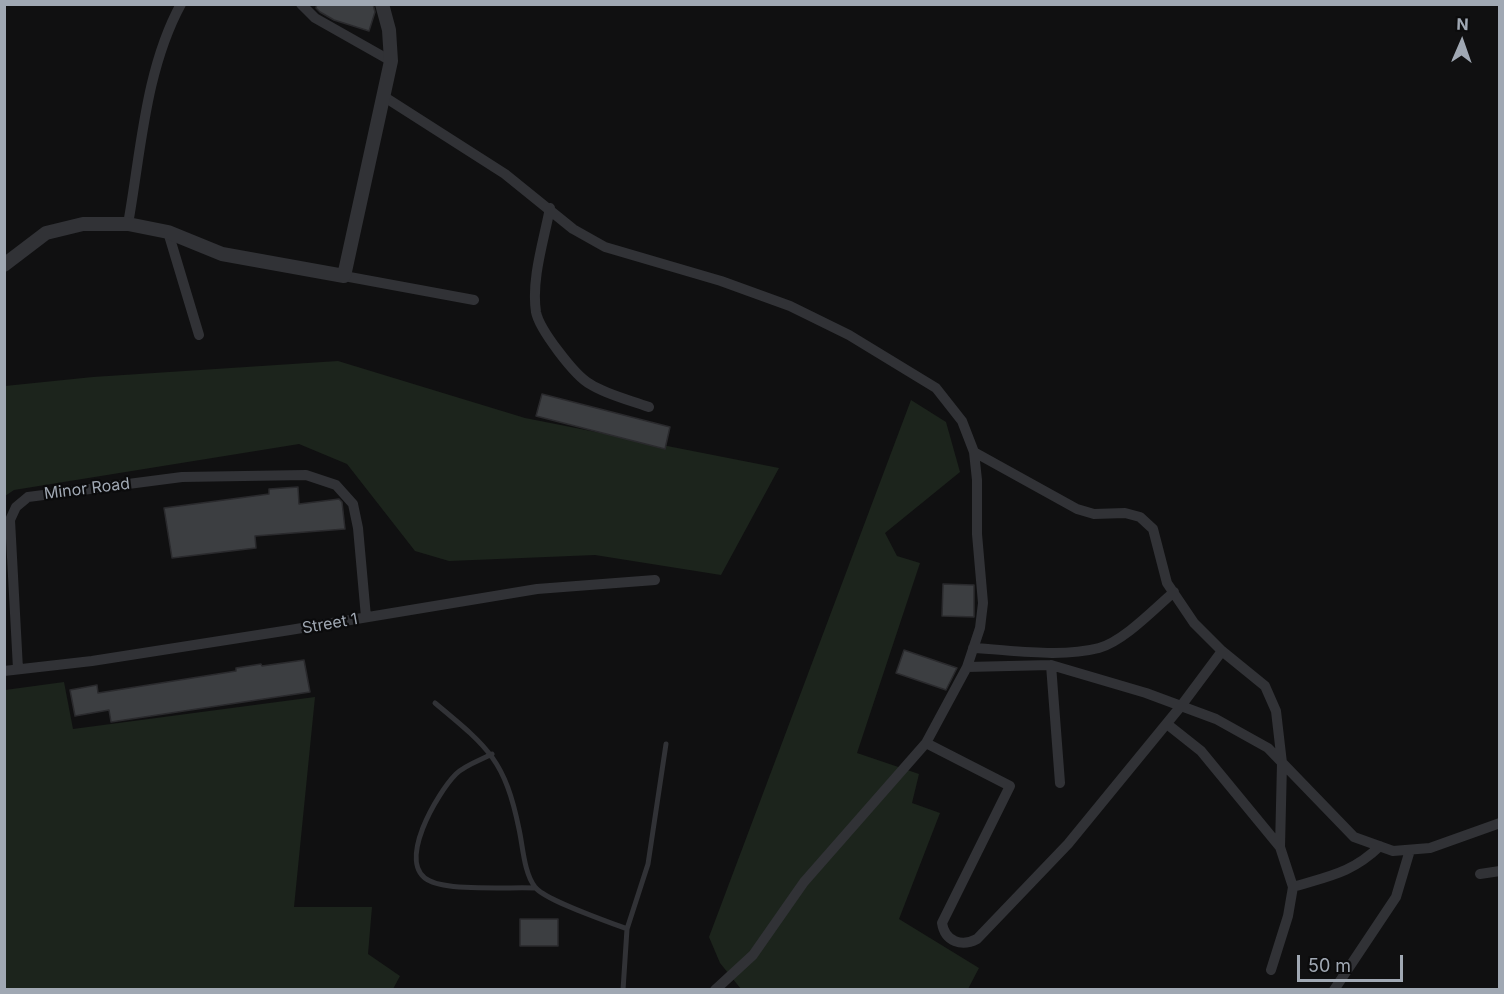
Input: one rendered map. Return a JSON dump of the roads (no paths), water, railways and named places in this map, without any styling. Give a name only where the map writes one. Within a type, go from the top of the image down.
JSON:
[{"type":"street","points":[[128,224],[153,79],[168,28],[181,4]]},
{"type":"street","points":[[301,4],[315,18],[391,62]]},
{"type":"street","points":[[344,276],[391,62],[389,30],[382,4]]},
{"type":"street","points":[[383,96],[505,174],[550,208],[573,229],[604,247],[721,281],[790,306],[849,335],[936,388],[962,422],[974,452],[984,603],[980,628],[967,667],[926,743],[804,882],[753,955],[715,990]]},
{"type":"street","points":[[550,208],[537,283],[536,312],[545,335],[580,378],[592,386],[649,407]]},
{"type":"street","points":[[4,265],[46,233],[83,224],[128,224],[168,232],[222,254],[474,300]]},
{"type":"street","points":[[168,232],[199,335]]},
{"type":"street","points":[[974,452],[1077,509],[1094,514],[1125,513],[1140,517],[1153,529],[1167,583],[1194,623],[1222,651],[1265,686],[1276,711],[1282,763],[1280,847],[1293,887],[1288,916],[1271,970]]},
{"type":"street","name":"Minor Road","points":[[18,669],[10,520],[16,507],[28,497],[182,477],[306,475],[336,485],[353,504],[358,528],[366,617]]},
{"type":"street","name":"Street 1","points":[[4,671],[92,661],[537,589],[655,580]]},
{"type":"street","points":[[973,648],[1052,651],[1100,647],[1119,637],[1174,592]]},
{"type":"street","points":[[926,743],[1010,786],[942,923],[944,932],[949,938],[959,943],[969,943],[977,939],[1068,844],[1167,724],[1222,651]]},
{"type":"street","points":[[967,667],[1051,665],[1216,719],[1268,748],[1354,837],[1393,851],[1430,848],[1500,822]]},
{"type":"street","points":[[1051,665],[1060,783]]},
{"type":"street","points":[[1167,724],[1201,751],[1280,847]]},
{"type":"street","points":[[1293,887],[1343,872],[1362,863],[1380,846]]},
{"type":"street","points":[[1334,990],[1396,897],[1410,850]]},
{"type":"street","points":[[1480,874],[1500,871]]},
{"type":"lane","points":[[435,703],[492,754],[504,772],[514,802],[527,869],[535,888]]},
{"type":"lane","points":[[623,990],[627,929],[648,864],[666,744]]},
{"type":"lane","points":[[492,754],[458,772],[435,801],[417,846],[415,859],[420,875],[430,882],[449,885],[535,888],[549,897],[627,929]]}]
